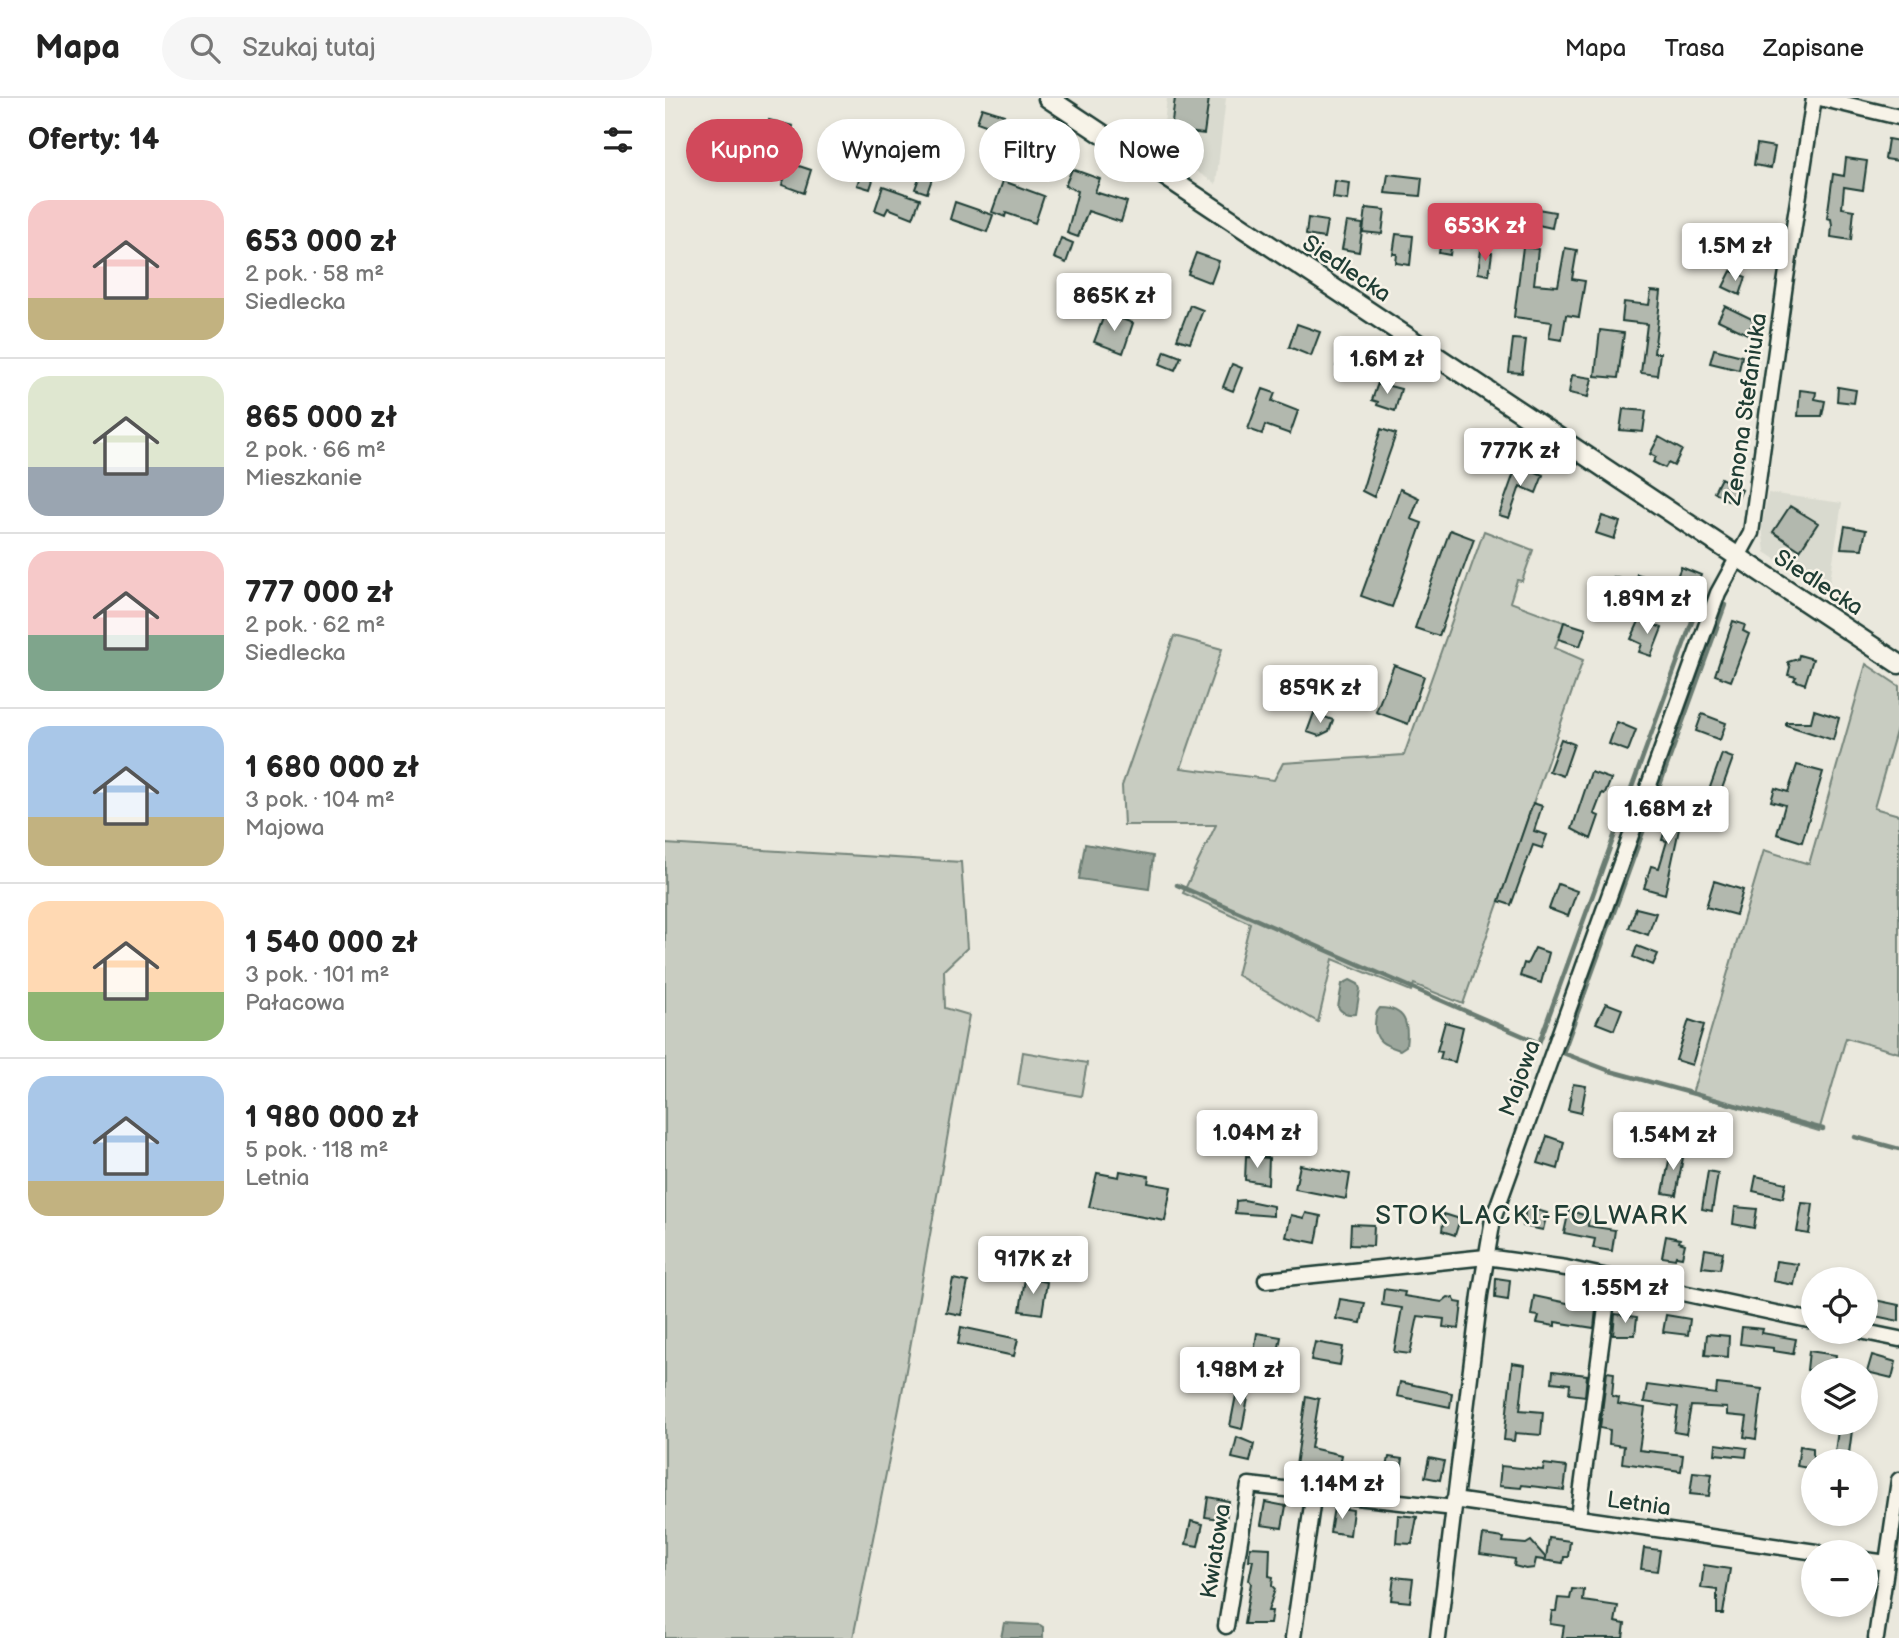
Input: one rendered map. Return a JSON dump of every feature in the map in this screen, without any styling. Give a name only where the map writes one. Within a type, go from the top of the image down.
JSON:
[{"type":"main road","name":"Siedlecka","points":[[1048,98],[1899,664]]},
{"type":"street","name":"Zenona Stefaniuka","points":[[1736,556],[1751,533],[1814,98]]},
{"type":"street","points":[[1820,98],[1899,117]]},
{"type":"street","name":"Majowa","points":[[1438,1638],[1493,1219],[1718,593],[1736,556]]},
{"type":"street","points":[[1266,1280],[1486,1257],[1566,1268],[1801,1318]]},
{"type":"street","points":[[1578,1517],[1610,1278]]},
{"type":"street","points":[[1878,1335],[1899,1339]]},
{"type":"street","points":[[1876,1638],[1899,1480]]},
{"type":"street","name":"Letnia","points":[[1249,1485],[1578,1517],[1801,1550]]},
{"type":"street","name":"Kwiatowa","points":[[1226,1626],[1249,1485]]},
{"type":"street","points":[[1293,1638],[1314,1491]]},
{"type":"street","points":[[1878,1562],[1887,1563]]},
{"type":"shaded area","points":[[1167,98],[1226,98],[1216,184],[1204,176],[1204,119],[1164,119]]},
{"type":"shaded area","points":[[1768,493],[1842,503],[1828,593],[1765,552],[1762,527]]},
{"type":"shaded area","points":[[1484,531],[1533,550],[1522,581],[1517,580],[1510,602],[1564,622],[1555,648],[1583,660],[1463,1004],[1414,984],[1411,991],[1333,959],[1318,1022],[1237,975],[1250,923],[1183,893],[1216,825],[1124,825],[1122,786],[1174,636],[1222,649],[1181,768],[1274,780],[1283,763],[1404,755]]},
{"type":"shaded area","points":[[1866,664],[1899,686],[1899,721],[1874,808],[1899,815],[1899,1053],[1846,1038],[1819,1131],[1692,1094],[1764,850],[1809,864]]},
{"type":"shaded area","points":[[665,844],[961,862],[967,948],[944,970],[945,1008],[969,1015],[900,1404],[853,1638],[665,1638]]},
{"type":"shaded area","points":[[1085,844],[1153,856],[1149,889],[1079,879]]},
{"type":"shaded area","points":[[1350,980],[1358,984],[1360,989],[1356,1014],[1345,1014],[1338,1007],[1342,984]]},
{"type":"shaded area","points":[[1380,1008],[1395,1011],[1404,1019],[1407,1031],[1406,1046],[1400,1050],[1385,1044],[1376,1035],[1376,1017]]},
{"type":"shaded area","points":[[1023,1052],[1087,1063],[1081,1096],[1018,1085]]},
{"type":"shaded area","points":[[1004,1623],[1040,1625],[1043,1627],[1043,1638],[1001,1638]]},
{"type":"building","points":[[1175,98],[1209,98],[1204,134],[1204,119],[1172,119]]},
{"type":"building","points":[[982,108],[1004,115],[1003,119],[979,119],[977,122]]},
{"type":"building","points":[[1888,139],[1899,141],[1899,161],[1885,159]]},
{"type":"building","points":[[1757,144],[1775,147],[1771,168],[1754,165]]},
{"type":"building","points":[[1846,158],[1867,161],[1863,190],[1844,187],[1842,208],[1854,210],[1851,240],[1831,237],[1831,219],[1827,218],[1833,174],[1844,176]]},
{"type":"building","points":[[803,167],[811,170],[804,193],[782,185],[783,182],[803,182]]},
{"type":"building","points":[[1080,172],[1094,177],[1094,182],[1099,182],[1095,192],[1127,202],[1121,222],[1088,211],[1078,237],[1067,233],[1078,191],[1065,186],[1067,182],[1080,182]]},
{"type":"building","points":[[1388,174],[1422,178],[1420,196],[1385,193]]},
{"type":"building","points":[[1335,181],[1350,183],[1348,200],[1333,198]]},
{"type":"building","points":[[858,182],[872,182],[870,189],[857,185]]},
{"type":"building","points":[[918,182],[931,182],[927,193],[915,189]]},
{"type":"building","points":[[1003,182],[1044,196],[1035,223],[1006,213],[1005,217],[992,212]]},
{"type":"building","points":[[883,186],[920,199],[913,218],[888,208],[885,214],[875,210]]},
{"type":"building","points":[[955,202],[993,215],[987,232],[950,219]]},
{"type":"building","points":[[1470,207],[1498,213],[1496,228],[1467,222]]},
{"type":"building","points":[[1366,208],[1385,210],[1382,234],[1363,232]]},
{"type":"building","points":[[1532,208],[1555,212],[1552,228],[1529,223]]},
{"type":"building","points":[[1308,218],[1327,221],[1324,238],[1306,235]]},
{"type":"building","points":[[1347,222],[1363,224],[1359,252],[1342,249]]},
{"type":"building","points":[[1444,223],[1454,225],[1450,255],[1439,253]]},
{"type":"building","points":[[1396,234],[1413,236],[1410,265],[1396,263],[1397,254],[1393,254]]},
{"type":"building","points":[[1061,238],[1073,243],[1066,263],[1054,258]]},
{"type":"building","points":[[1523,247],[1538,249],[1534,284],[1558,286],[1565,248],[1577,250],[1572,279],[1585,281],[1579,317],[1566,315],[1562,340],[1549,338],[1552,322],[1514,317]]},
{"type":"building","points":[[1481,250],[1492,253],[1489,275],[1478,273]]},
{"type":"building","points":[[1196,253],[1219,261],[1211,283],[1188,274]]},
{"type":"building","points":[[1731,271],[1746,277],[1740,295],[1723,287]]},
{"type":"building","points":[[1651,291],[1661,292],[1654,353],[1660,353],[1657,375],[1641,373],[1647,324],[1622,321],[1624,302],[1649,305]]},
{"type":"building","points":[[1190,305],[1203,310],[1190,343],[1177,339]]},
{"type":"building","points":[[1725,306],[1754,320],[1747,334],[1718,320]]},
{"type":"building","points":[[1105,313],[1133,323],[1123,353],[1094,342]]},
{"type":"building","points":[[1297,324],[1320,332],[1311,356],[1289,347]]},
{"type":"building","points":[[1600,330],[1624,333],[1618,378],[1595,376]]},
{"type":"building","points":[[1513,339],[1526,340],[1522,373],[1509,372]]},
{"type":"building","points":[[1343,346],[1364,354],[1357,373],[1336,366]]},
{"type":"building","points":[[1714,349],[1742,356],[1739,370],[1710,363]]},
{"type":"building","points":[[1165,351],[1181,357],[1175,370],[1160,364]]},
{"type":"building","points":[[1232,364],[1242,368],[1233,391],[1223,387]]},
{"type":"building","points":[[1572,375],[1592,378],[1588,397],[1569,393]]},
{"type":"building","points":[[1378,383],[1401,389],[1395,411],[1377,405],[1378,402],[1372,400]]},
{"type":"building","points":[[1838,387],[1856,390],[1854,403],[1837,401]]},
{"type":"building","points":[[1263,389],[1275,393],[1272,401],[1298,411],[1290,434],[1265,425],[1262,434],[1248,429]]},
{"type":"building","points":[[1800,390],[1816,392],[1815,399],[1825,401],[1822,416],[1798,416]]},
{"type":"building","points":[[1623,409],[1646,411],[1643,432],[1620,430]]},
{"type":"building","points":[[1381,429],[1396,434],[1374,497],[1362,491]]},
{"type":"building","points":[[1491,434],[1508,440],[1501,460],[1485,455]]},
{"type":"building","points":[[1659,437],[1682,450],[1674,466],[1668,463],[1665,468],[1653,462],[1656,457],[1650,454]]},
{"type":"building","points":[[1522,466],[1543,475],[1536,493],[1520,486],[1509,518],[1499,515],[1514,473],[1519,475]]},
{"type":"building","points":[[1721,478],[1742,490],[1735,504],[1714,492]]},
{"type":"building","points":[[1400,489],[1419,498],[1411,519],[1422,523],[1392,607],[1361,596]]},
{"type":"building","points":[[1790,506],[1818,523],[1800,550],[1773,532]]},
{"type":"building","points":[[1602,516],[1620,522],[1614,539],[1596,533]]},
{"type":"building","points":[[1845,526],[1866,530],[1862,549],[1841,548]]},
{"type":"building","points":[[1450,530],[1474,539],[1439,636],[1415,628]]},
{"type":"building","points":[[1681,567],[1701,575],[1694,595],[1673,587]]},
{"type":"building","points":[[1637,574],[1659,581],[1654,595],[1649,593],[1647,599],[1631,593]]},
{"type":"building","points":[[1614,577],[1626,581],[1619,602],[1606,597]]},
{"type":"building","points":[[1640,619],[1662,628],[1651,656],[1639,652],[1642,644],[1631,639]]},
{"type":"building","points":[[1733,621],[1745,625],[1743,631],[1749,634],[1731,681],[1715,675]]},
{"type":"building","points":[[1564,622],[1586,629],[1580,646],[1559,639]]},
{"type":"building","points":[[1799,655],[1813,659],[1805,684],[1788,675],[1788,662],[1798,659]]},
{"type":"building","points":[[1394,665],[1424,676],[1408,724],[1376,712]]},
{"type":"building","points":[[1814,710],[1839,718],[1833,740],[1786,725],[1786,722],[1811,722]]},
{"type":"building","points":[[1314,713],[1333,720],[1329,731],[1319,736],[1307,732]]},
{"type":"building","points":[[1702,714],[1726,723],[1720,740],[1696,731]]},
{"type":"building","points":[[1617,722],[1636,730],[1628,751],[1609,744]]},
{"type":"building","points":[[1561,739],[1574,744],[1563,776],[1549,771]]},
{"type":"building","points":[[1722,754],[1733,758],[1719,797],[1708,793]]},
{"type":"building","points":[[1797,765],[1823,772],[1802,842],[1777,834],[1785,805],[1771,801],[1775,788],[1788,792]]},
{"type":"building","points":[[1591,772],[1611,779],[1594,814],[1599,816],[1591,839],[1572,829]]},
{"type":"building","points":[[1676,789],[1687,792],[1665,894],[1644,888],[1651,866],[1659,868],[1667,841],[1662,840]]},
{"type":"building","points":[[1533,803],[1542,806],[1534,831],[1547,835],[1542,848],[1533,845],[1511,905],[1499,901]]},
{"type":"building","points":[[1714,881],[1743,890],[1736,915],[1706,907]]},
{"type":"building","points":[[1558,884],[1577,891],[1568,916],[1549,909]]},
{"type":"building","points":[[1636,908],[1656,913],[1648,935],[1629,928]]},
{"type":"building","points":[[1637,946],[1658,954],[1653,965],[1633,957]]},
{"type":"building","points":[[1535,948],[1549,953],[1541,983],[1520,976],[1524,963],[1527,964]]},
{"type":"building","points":[[1606,1003],[1622,1009],[1614,1030],[1596,1023]]},
{"type":"building","points":[[1689,1020],[1704,1025],[1692,1065],[1676,1060]]},
{"type":"building","points":[[1445,1022],[1463,1027],[1455,1062],[1440,1059],[1442,1052],[1437,1051]]},
{"type":"building","points":[[1573,1084],[1586,1086],[1581,1113],[1568,1110]]},
{"type":"building","points":[[1547,1136],[1564,1142],[1558,1169],[1538,1163]]},
{"type":"building","points":[[1671,1150],[1684,1152],[1676,1195],[1663,1193]]},
{"type":"building","points":[[1246,1156],[1269,1158],[1268,1184],[1245,1180]]},
{"type":"building","points":[[1300,1165],[1350,1174],[1346,1199],[1295,1189]]},
{"type":"building","points":[[1120,1171],[1149,1176],[1148,1183],[1171,1187],[1165,1221],[1089,1207],[1097,1173],[1119,1177]]},
{"type":"building","points":[[1708,1171],[1718,1173],[1712,1211],[1702,1209]]},
{"type":"building","points":[[1756,1176],[1786,1183],[1783,1198],[1753,1191]]},
{"type":"building","points":[[1236,1201],[1273,1206],[1273,1216],[1235,1213]]},
{"type":"building","points":[[1802,1203],[1813,1204],[1809,1234],[1797,1232]]},
{"type":"building","points":[[1526,1207],[1547,1213],[1543,1230],[1523,1226]]},
{"type":"building","points":[[1735,1207],[1757,1209],[1754,1228],[1733,1224]]},
{"type":"building","points":[[1569,1210],[1589,1217],[1588,1226],[1615,1230],[1612,1251],[1593,1248],[1595,1239],[1564,1233]]},
{"type":"building","points":[[1306,1213],[1321,1216],[1316,1243],[1286,1237],[1291,1215],[1304,1218]]},
{"type":"building","points":[[1444,1214],[1460,1219],[1455,1235],[1442,1231]]},
{"type":"building","points":[[1351,1224],[1374,1225],[1373,1246],[1350,1245]]},
{"type":"building","points":[[1666,1236],[1680,1239],[1679,1242],[1685,1244],[1682,1257],[1662,1257]]},
{"type":"building","points":[[1705,1249],[1723,1252],[1720,1269],[1702,1267]]},
{"type":"building","points":[[1776,1261],[1798,1264],[1794,1285],[1773,1281]]},
{"type":"building","points":[[1025,1278],[1047,1282],[1042,1314],[1020,1311]]},
{"type":"building","points":[[1496,1278],[1510,1280],[1508,1300],[1495,1298]]},
{"type":"building","points":[[953,1279],[968,1282],[961,1315],[946,1312]]},
{"type":"building","points":[[1384,1289],[1405,1292],[1404,1296],[1442,1302],[1448,1297],[1453,1298],[1462,1303],[1459,1329],[1443,1327],[1444,1319],[1418,1316],[1410,1354],[1394,1352],[1402,1308],[1382,1305]]},
{"type":"building","points":[[1534,1296],[1596,1309],[1594,1328],[1555,1322],[1555,1326],[1537,1323],[1539,1316],[1531,1315]]},
{"type":"building","points":[[1340,1299],[1365,1303],[1361,1323],[1336,1319]]},
{"type":"building","points":[[1878,1301],[1899,1305],[1899,1321],[1878,1317]]},
{"type":"building","points":[[1615,1314],[1637,1317],[1635,1335],[1613,1335]]},
{"type":"building","points":[[1666,1315],[1690,1319],[1688,1335],[1663,1332]]},
{"type":"building","points":[[961,1327],[1018,1339],[1014,1356],[958,1344]]},
{"type":"building","points":[[1742,1327],[1763,1329],[1762,1333],[1796,1339],[1793,1354],[1773,1351],[1773,1348],[1740,1344]]},
{"type":"building","points":[[1257,1333],[1281,1337],[1277,1357],[1254,1353]]},
{"type":"building","points":[[1707,1334],[1729,1336],[1728,1357],[1705,1355]]},
{"type":"building","points":[[1315,1342],[1343,1347],[1340,1365],[1311,1360]]},
{"type":"building","points":[[1809,1351],[1836,1355],[1836,1358],[1808,1358]]},
{"type":"building","points":[[1872,1355],[1896,1362],[1892,1378],[1878,1375],[1878,1358],[1871,1358]]},
{"type":"building","points":[[1512,1363],[1525,1365],[1520,1410],[1543,1412],[1541,1435],[1515,1433],[1514,1441],[1504,1440]]},
{"type":"building","points":[[1553,1371],[1587,1375],[1585,1396],[1569,1394],[1570,1384],[1552,1382]]},
{"type":"building","points":[[1607,1372],[1614,1373],[1612,1396],[1619,1398],[1618,1404],[1645,1408],[1639,1450],[1683,1455],[1681,1471],[1622,1463],[1624,1446],[1609,1444],[1610,1430],[1600,1428]]},
{"type":"building","points":[[1400,1382],[1452,1393],[1450,1407],[1397,1396]]},
{"type":"building","points":[[1717,1384],[1762,1389],[1756,1439],[1744,1437],[1747,1417],[1727,1415],[1727,1408],[1691,1406],[1686,1434],[1674,1432],[1678,1407],[1644,1402],[1647,1385],[1716,1394]]},
{"type":"building","points":[[1238,1385],[1250,1388],[1242,1429],[1230,1426]]},
{"type":"building","points":[[1306,1396],[1319,1399],[1311,1448],[1342,1455],[1338,1475],[1296,1466]]},
{"type":"building","points":[[1837,1435],[1851,1435],[1850,1449],[1835,1449]]},
{"type":"building","points":[[1237,1437],[1254,1444],[1250,1462],[1232,1458]]},
{"type":"building","points":[[1716,1444],[1747,1448],[1746,1457],[1715,1454]]},
{"type":"building","points":[[1800,1446],[1813,1448],[1801,1449],[1801,1467],[1797,1466]]},
{"type":"building","points":[[1389,1457],[1403,1459],[1399,1480],[1385,1478]]},
{"type":"building","points":[[1429,1458],[1444,1461],[1440,1480],[1425,1477]]},
{"type":"building","points":[[1544,1464],[1567,1467],[1564,1490],[1522,1485],[1521,1488],[1499,1486],[1501,1466],[1543,1470]]},
{"type":"building","points":[[1693,1472],[1712,1474],[1709,1496],[1690,1494]]},
{"type":"building","points":[[1208,1497],[1229,1501],[1226,1520],[1205,1517]]},
{"type":"building","points":[[1265,1502],[1286,1506],[1282,1528],[1261,1525]]},
{"type":"building","points":[[1334,1507],[1353,1510],[1350,1535],[1330,1532]]},
{"type":"building","points":[[1398,1515],[1417,1517],[1412,1544],[1396,1543]]},
{"type":"building","points":[[1191,1521],[1203,1524],[1198,1546],[1186,1544]]},
{"type":"building","points":[[1483,1535],[1504,1538],[1503,1542],[1526,1544],[1531,1541],[1546,1558],[1549,1538],[1570,1541],[1568,1557],[1564,1557],[1563,1563],[1536,1559],[1534,1568],[1514,1566],[1515,1559],[1480,1554]]},
{"type":"building","points":[[1250,1547],[1270,1548],[1269,1576],[1273,1577],[1272,1586],[1275,1589],[1268,1611],[1272,1611],[1270,1624],[1244,1624],[1253,1560],[1249,1560]]},
{"type":"building","points":[[1644,1548],[1660,1550],[1657,1571],[1641,1569]]},
{"type":"building","points":[[1704,1565],[1730,1569],[1723,1614],[1717,1614],[1717,1590],[1701,1588]]},
{"type":"building","points":[[1394,1577],[1413,1579],[1410,1602],[1391,1600]]},
{"type":"building","points":[[1572,1589],[1584,1590],[1583,1601],[1618,1606],[1615,1622],[1625,1624],[1623,1638],[1562,1638],[1564,1626],[1550,1624],[1552,1611],[1556,1611],[1558,1598],[1570,1599]]},
{"type":"waterway","points":[[1177,885],[1539,1043],[1702,594]]},
{"type":"waterway","points":[[1725,605],[1563,1053],[1610,1071],[1823,1129]]},
{"type":"waterway","points":[[1855,1137],[1899,1149]]},
{"type":"district","name":"STOK LACKI-FOLWARK","points":[[1532,1215]]}]
